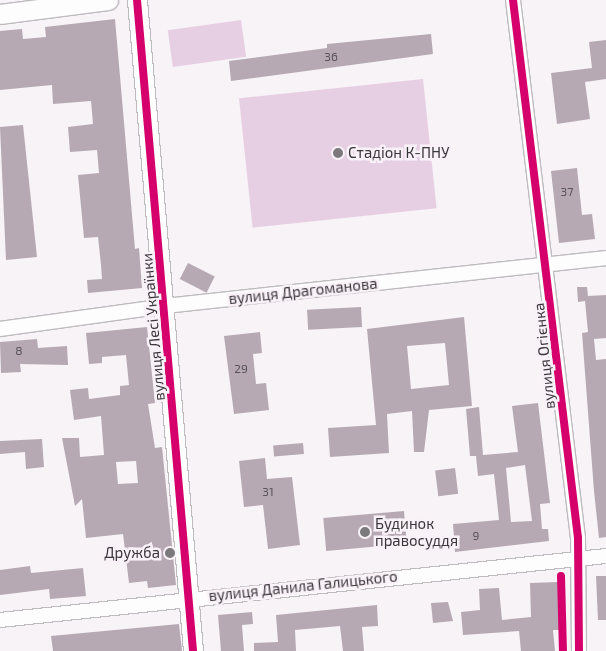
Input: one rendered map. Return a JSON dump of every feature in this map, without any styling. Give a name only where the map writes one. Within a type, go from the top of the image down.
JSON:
[{"type":"street","points":[[0,14],[108,0]]},
{"type":"street","name":"вулиця Лесі Українки","points":[[137,0],[191,597],[193,651]]},
{"type":"street","name":"вулиця Огієнка","points":[[513,0],[548,265],[578,559],[579,651]]},
{"type":"street","name":"вулиця Драгоманова","points":[[0,329],[165,306],[606,258]]},
{"type":"street","name":"вулиця Данила Галицького","points":[[0,620],[191,597],[606,556]]},
{"type":"shaded area","points":[[241,20],[246,57],[173,67],[168,30]]},
{"type":"shaded area","name":"Стадіон К-ПНУ","points":[[423,79],[437,208],[253,228],[239,98]]},
{"type":"building","points":[[115,19],[135,249],[139,248],[142,288],[88,293],[87,280],[102,279],[101,265],[98,237],[84,238],[78,175],[99,173],[97,150],[70,152],[68,127],[93,124],[91,101],[53,104],[52,85],[0,90],[0,31],[22,29],[23,39],[46,37],[45,27]]},
{"type":"building","points":[[431,34],[433,54],[231,81],[229,61],[327,48],[327,44]]},
{"type":"building","points":[[606,40],[606,79],[585,82],[590,119],[557,124],[551,73],[592,68],[589,42]]},
{"type":"building","points":[[23,125],[37,257],[6,260],[0,127]]},
{"type":"building","points":[[577,168],[582,215],[592,214],[595,239],[559,243],[551,171]]},
{"type":"building","points":[[188,263],[215,277],[207,293],[180,279]]},
{"type":"building","points":[[577,287],[587,287],[588,296],[606,295],[606,338],[594,339],[596,360],[606,359],[606,537],[599,538],[582,333],[588,332],[585,301],[578,302]]},
{"type":"building","points":[[361,307],[362,327],[308,330],[307,310]]},
{"type":"building","points":[[464,317],[472,406],[429,410],[424,452],[414,452],[412,411],[387,414],[389,453],[330,457],[328,428],[376,425],[367,329]],"holes":[[[445,343],[449,385],[411,389],[407,346]]]},
{"type":"building","points":[[147,327],[155,403],[148,404],[155,448],[162,447],[176,585],[148,588],[147,581],[129,583],[123,534],[86,538],[82,499],[75,506],[62,438],[79,438],[80,457],[104,455],[101,416],[74,420],[70,390],[88,388],[89,399],[120,395],[120,386],[129,385],[126,355],[102,357],[102,363],[89,364],[86,333]],"holes":[[[136,461],[138,483],[118,484],[116,462]]]},
{"type":"building","points":[[260,332],[262,353],[253,354],[256,384],[266,383],[269,410],[234,414],[224,336]]},
{"type":"building","points":[[37,339],[38,348],[67,346],[68,365],[20,364],[21,372],[1,373],[0,342]]},
{"type":"building","points":[[538,403],[550,503],[540,504],[542,529],[548,529],[549,541],[455,552],[453,524],[499,520],[494,474],[478,476],[476,456],[470,456],[466,409],[479,407],[483,455],[518,452],[512,406]],"holes":[[[525,465],[532,521],[511,522],[506,468]]]},
{"type":"building","points":[[42,439],[44,467],[26,469],[25,452],[0,454],[0,441]]},
{"type":"building","points":[[303,443],[304,454],[274,457],[273,446]]},
{"type":"building","points":[[265,458],[267,479],[292,477],[300,545],[268,549],[263,505],[244,507],[239,461]]},
{"type":"building","points":[[455,468],[458,494],[438,496],[435,470]]},
{"type":"building","name":"Будинок правосуддя","points":[[404,511],[407,544],[326,551],[323,518]]},
{"type":"building","points":[[30,566],[31,573],[83,568],[86,596],[50,599],[49,589],[0,595],[0,570]]},
{"type":"building","points":[[596,576],[606,576],[606,620],[598,620]]},
{"type":"building","points":[[558,582],[560,630],[553,630],[555,651],[521,651],[519,631],[463,635],[461,612],[480,610],[479,589],[499,588],[502,620],[531,617],[530,583]]},
{"type":"building","points":[[448,602],[453,621],[433,623],[431,603]]},
{"type":"building","points":[[377,605],[378,626],[362,627],[364,651],[343,651],[340,626],[295,630],[296,651],[254,651],[254,643],[278,642],[276,615]]},
{"type":"building","points":[[252,612],[253,624],[242,625],[244,651],[221,651],[218,615]]},
{"type":"building","points":[[179,624],[182,651],[53,651],[51,636]]},
{"type":"cycle path","points":[[137,0],[193,651]]},
{"type":"cycle path","points":[[513,0],[578,538],[579,651]]},
{"type":"cycle path","points":[[561,576],[563,651]]},
{"type":"place","name":"Стадіон К-ПНУ","points":[[338,153]]},
{"type":"place","name":"Будинок правосуддя","points":[[365,532]]},
{"type":"place","name":"Дружба","points":[[170,553]]}]
